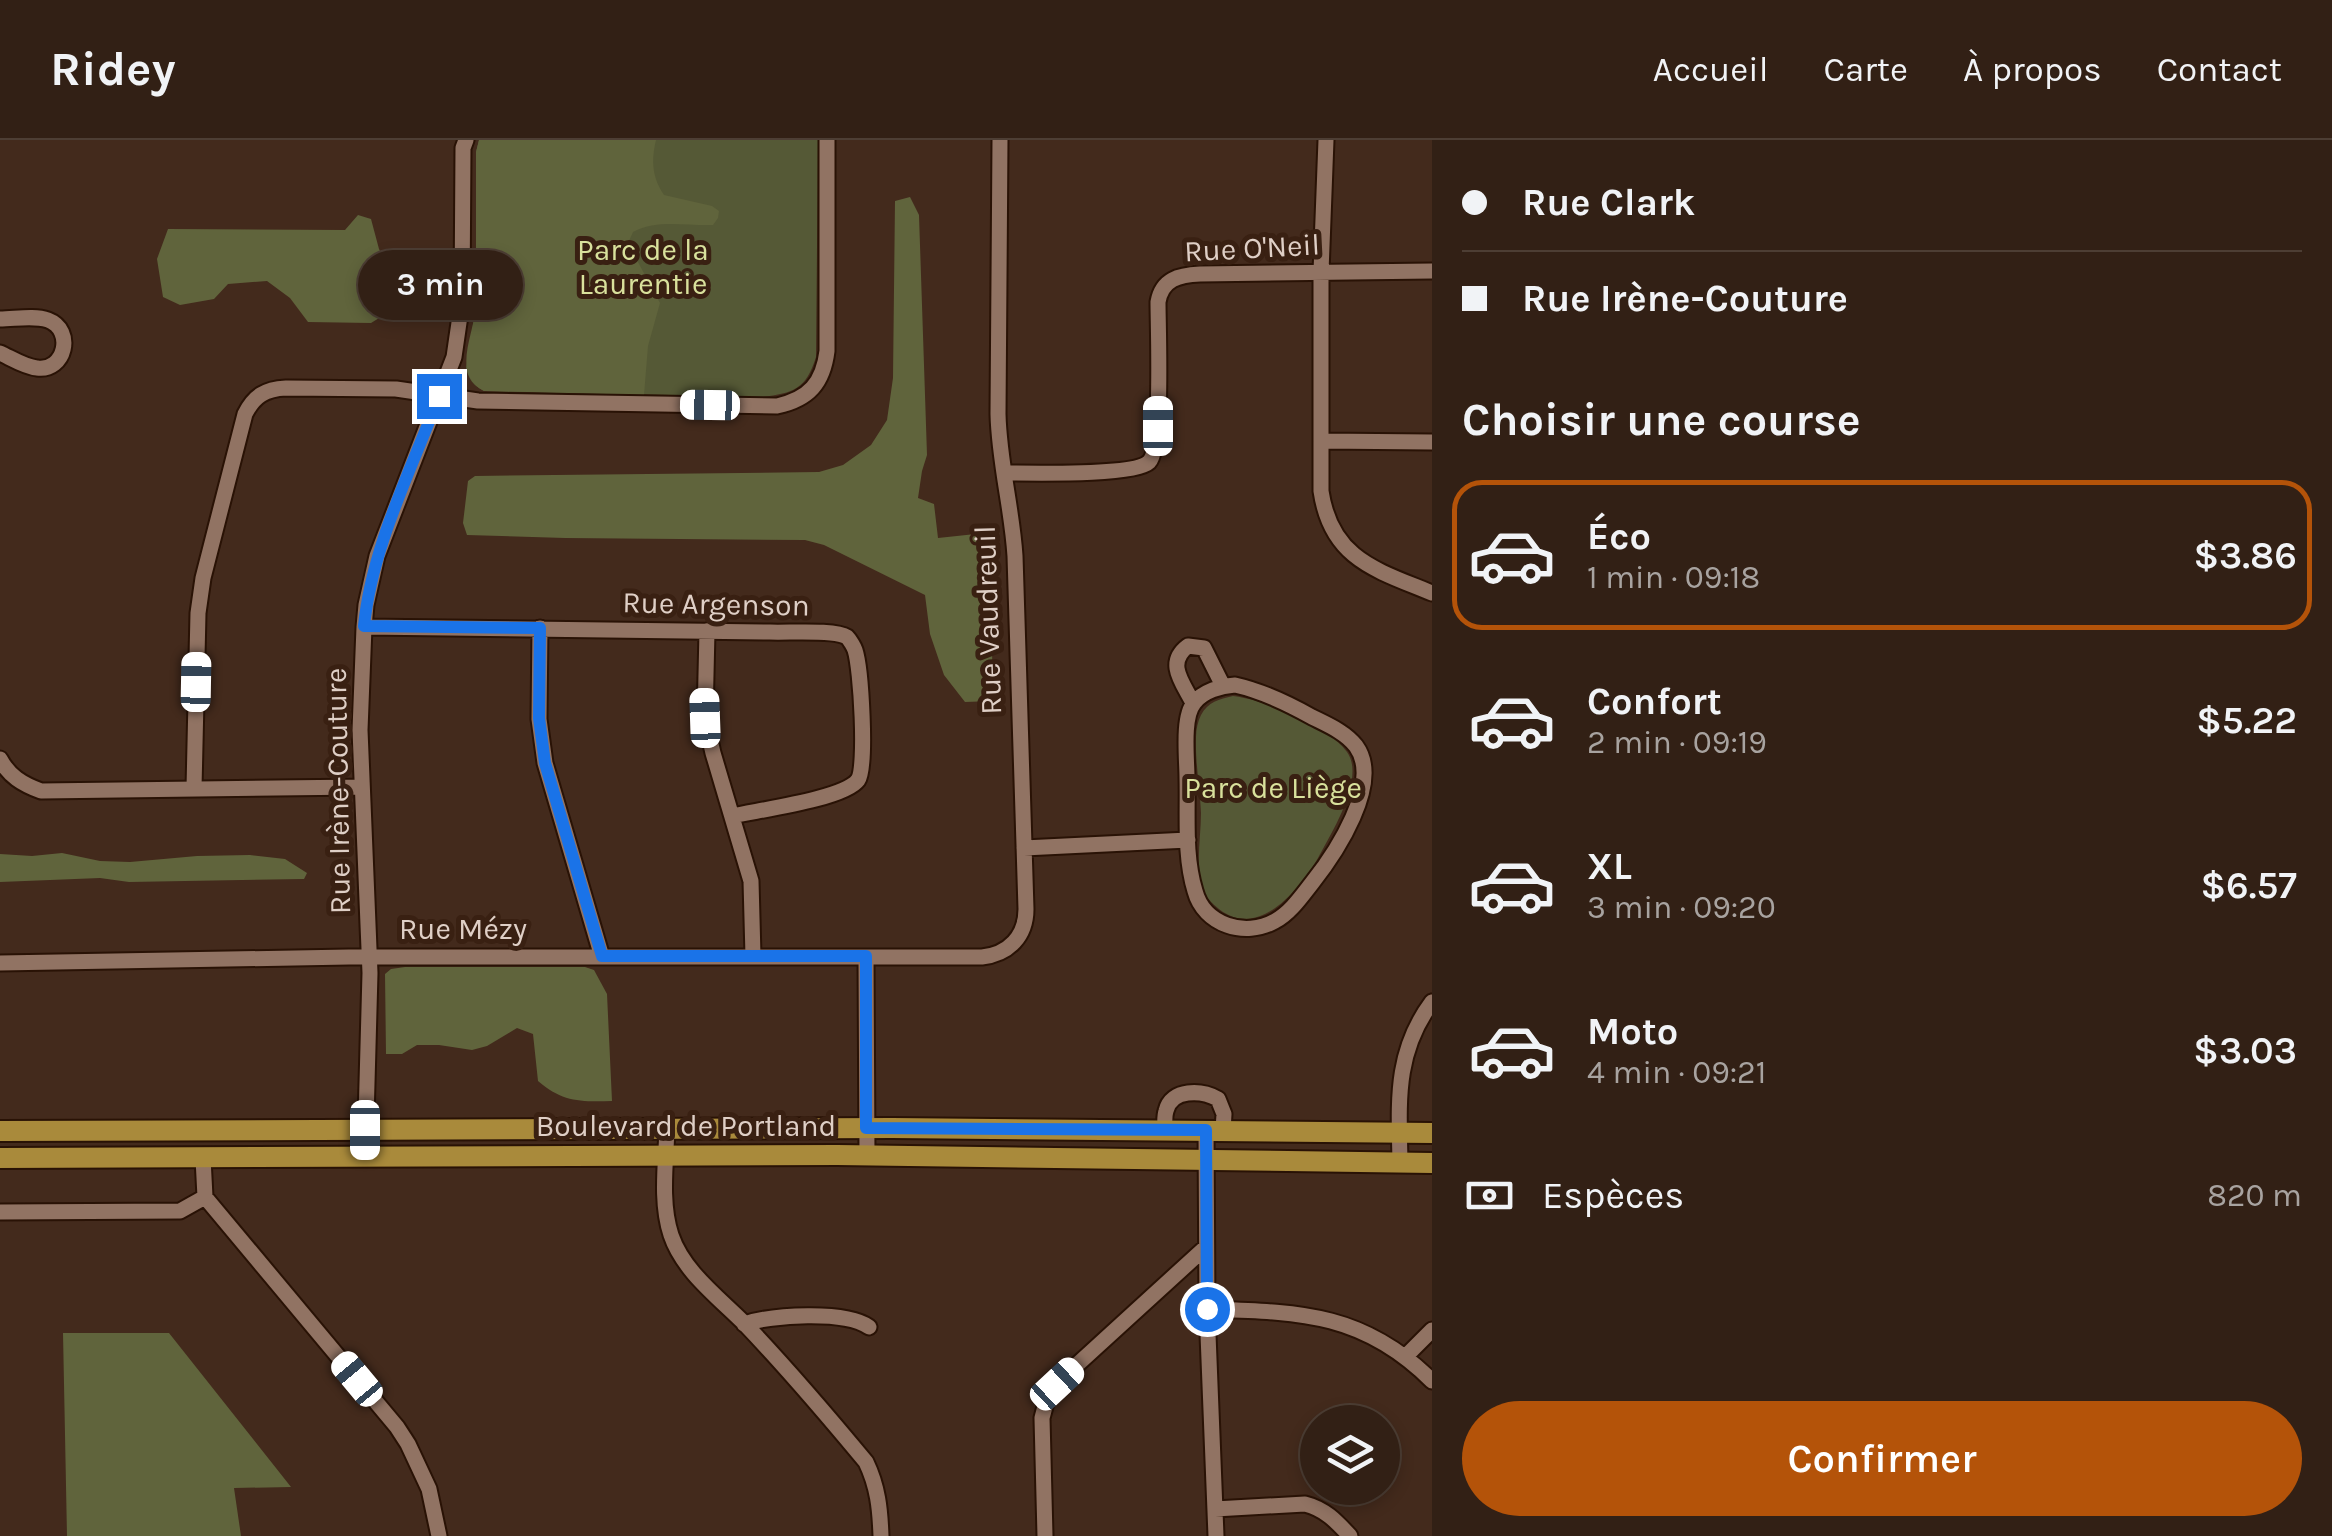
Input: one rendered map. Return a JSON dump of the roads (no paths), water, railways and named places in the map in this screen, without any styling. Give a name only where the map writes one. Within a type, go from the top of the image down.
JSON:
[{"type":"main road","name":"Boulevard de Portland","points":[[0,1131],[866,1128],[1432,1133]]},
{"type":"main road","name":"Boulevard de Portland","points":[[0,1158],[866,1156],[1432,1163]]},
{"type":"street","name":"Rue Irène-Couture","points":[[365,1156],[369,956],[361,698],[366,605],[377,556],[454,356],[462,302],[466,140]]},
{"type":"street","points":[[194,788],[197,646],[203,578],[250,404],[265,391],[286,388],[396,389],[478,402],[776,406],[799,399],[820,378],[827,351],[827,140]]},
{"type":"street","name":"Rue Vaudreuil","points":[[866,956],[995,956],[1021,934],[1026,922],[1015,556],[998,437],[1000,140]]},
{"type":"street","points":[[1326,140],[1321,272],[1323,508],[1340,543],[1355,558],[1432,593]]},
{"type":"street","name":"Rue O'Neil","points":[[1004,473],[1126,470],[1146,465],[1152,458],[1158,426],[1158,302],[1164,285],[1174,278],[1200,274],[1432,271]]},
{"type":"street","points":[[0,319],[47,320],[58,326],[65,343],[56,363],[43,368],[28,366],[0,353]]},
{"type":"street","points":[[1321,442],[1432,442]]},
{"type":"street","name":"Rue Argenson","points":[[364,626],[846,636],[856,653],[864,754],[857,781],[826,796],[732,816]]},
{"type":"street","points":[[540,628],[539,718],[545,763],[602,956]]},
{"type":"street","points":[[707,631],[705,718],[751,881],[753,956]]},
{"type":"street","points":[[1194,703],[1176,667],[1181,650],[1188,646],[1204,648],[1223,686]]},
{"type":"street","points":[[1223,686],[1247,688],[1286,702],[1345,734],[1355,744],[1363,763],[1362,790],[1330,858],[1293,906],[1271,924],[1239,929],[1225,926],[1202,908],[1195,895],[1189,866],[1187,736],[1194,703],[1223,686]]},
{"type":"street","points":[[0,759],[14,778],[41,790],[362,787]]},
{"type":"street","points":[[1024,848],[1188,840]]},
{"type":"street","name":"Rue Mézy","points":[[0,962],[369,956],[866,956]]},
{"type":"street","points":[[866,956],[866,1156]]},
{"type":"street","points":[[1400,1163],[1404,1060],[1416,1024],[1432,1002]]},
{"type":"street","points":[[1165,1129],[1166,1111],[1178,1094],[1211,1094],[1218,1099],[1224,1114],[1206,1160],[1216,1536]]},
{"type":"street","points":[[667,1128],[666,1200],[674,1244],[703,1284],[744,1324],[866,1462],[876,1482],[881,1536]]},
{"type":"street","points":[[204,1158],[206,1196],[397,1427],[419,1465],[440,1536]]},
{"type":"street","points":[[0,1212],[180,1211],[206,1196]]},
{"type":"street","points":[[1045,1536],[1042,1418],[1048,1395],[1206,1247]]},
{"type":"street","points":[[1207,1309],[1272,1310],[1332,1320],[1380,1340],[1432,1382]]},
{"type":"street","points":[[744,1324],[774,1316],[835,1317],[856,1320],[869,1327]]},
{"type":"street","points":[[1404,1357],[1432,1330]]},
{"type":"street","points":[[1214,1508],[1304,1504],[1330,1514],[1350,1536]]},
{"type":"park label","name":"Parc de la Laurentie","points":[[643,267]]},
{"type":"park label","name":"Parc de Liège","points":[[1273,788]]}]
